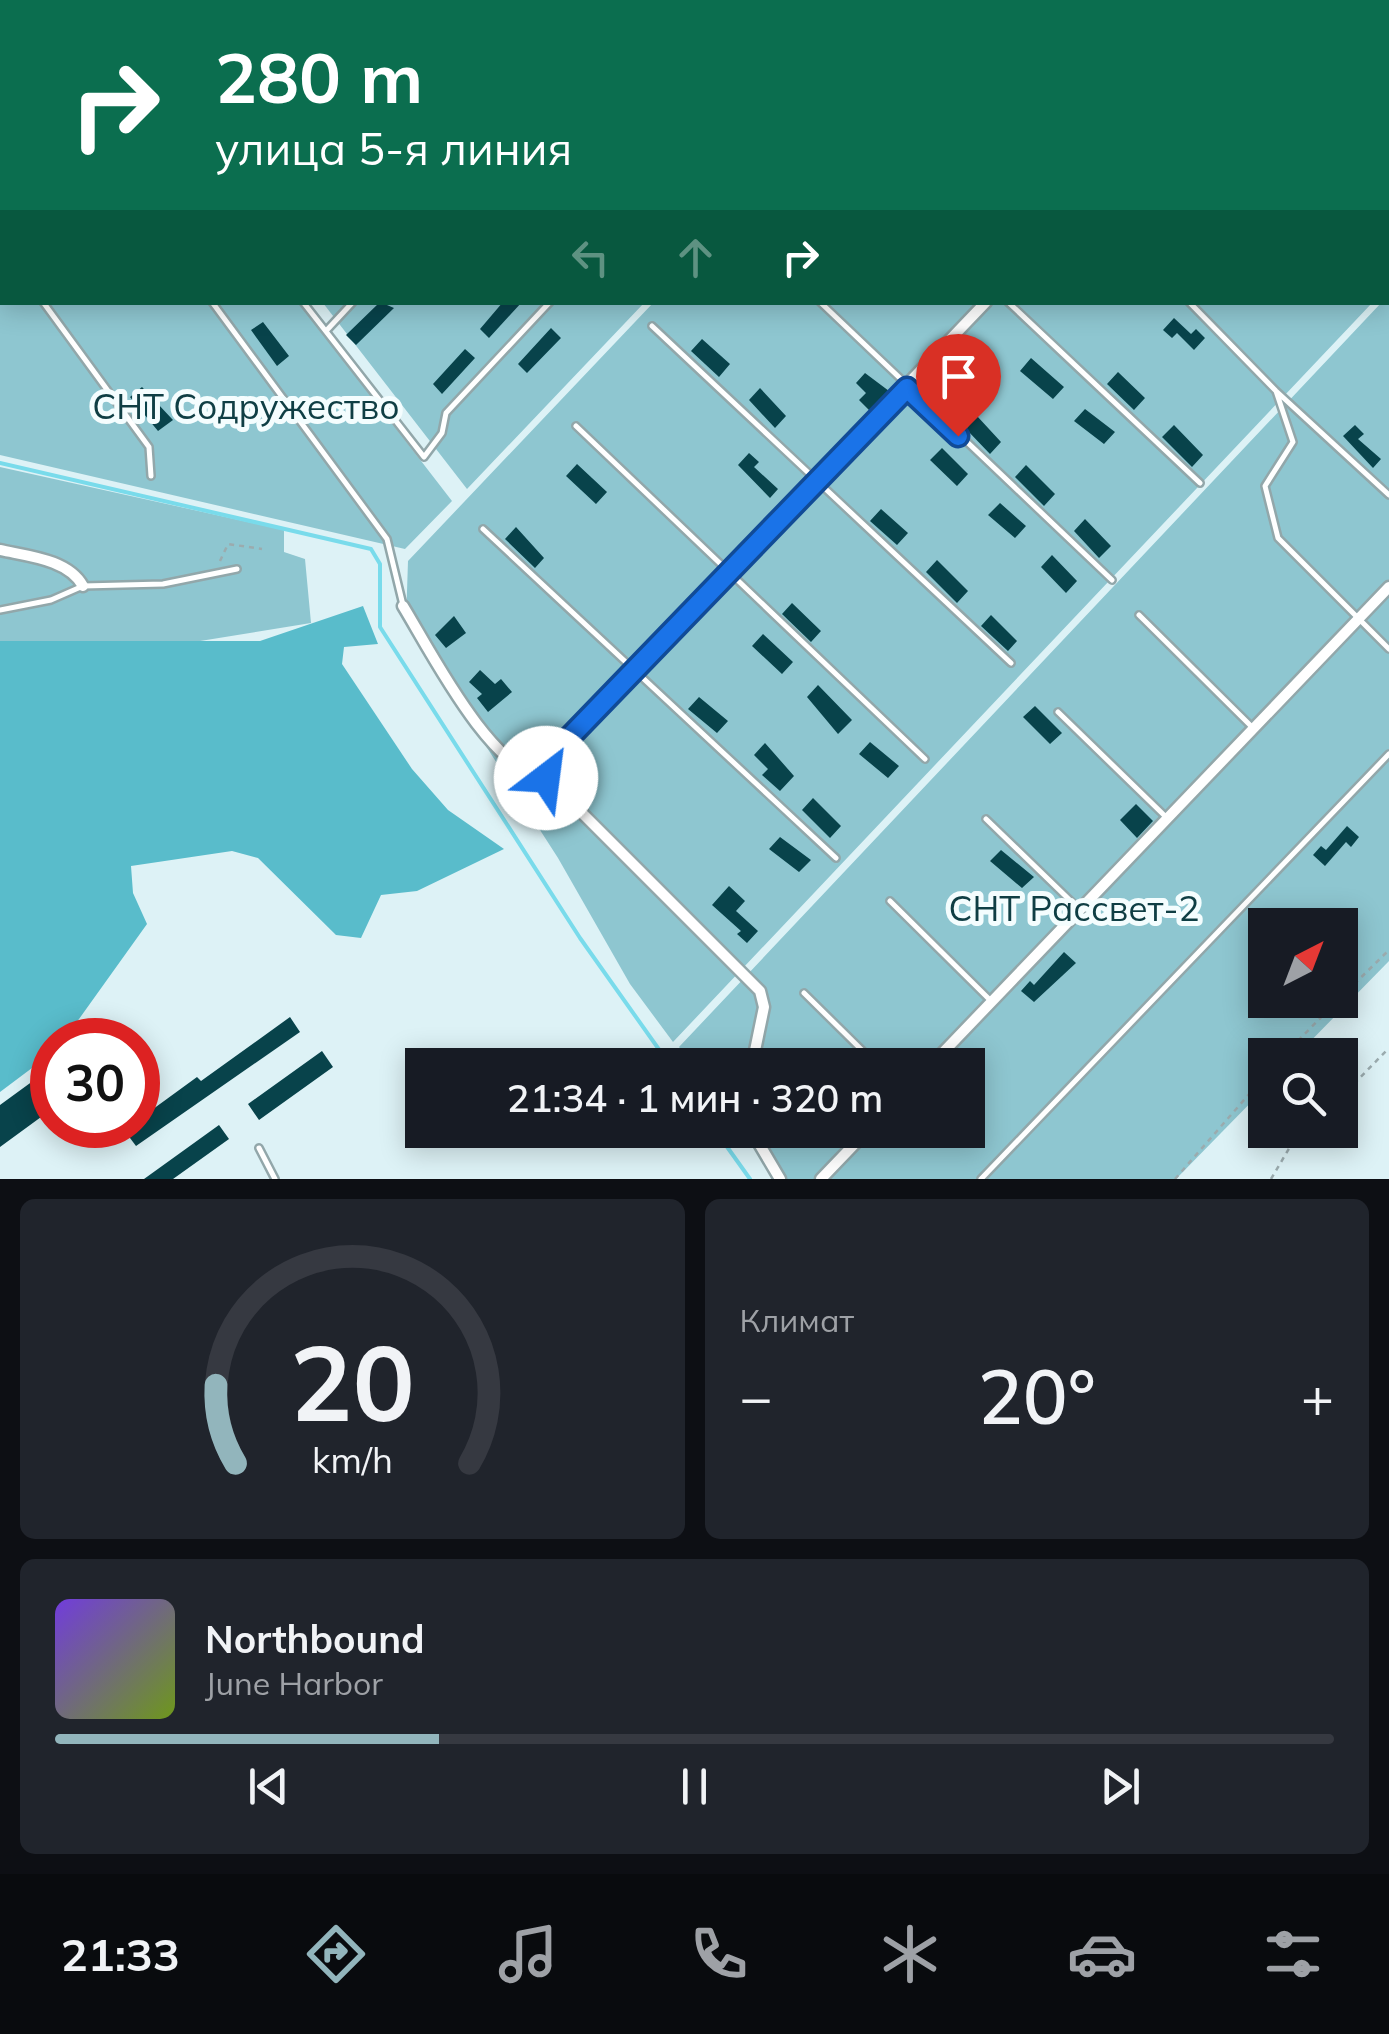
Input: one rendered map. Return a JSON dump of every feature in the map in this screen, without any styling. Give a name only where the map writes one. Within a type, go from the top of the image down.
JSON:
[{"type":"street","points":[[546,778],[547,764],[564,743],[983,305]]},
{"type":"street","points":[[0,550],[50,562],[71,572],[82,586]]},
{"type":"street","points":[[947,1048],[1389,587]]},
{"type":"street","points":[[403,606],[486,737],[506,760],[531,777],[546,778],[749,978],[764,1007],[756,1048]]},
{"type":"street","points":[[762,1148],[780,1179]]},
{"type":"street","points":[[821,1179],[851,1148]]},
{"type":"lane","points":[[44,305],[150,447],[150,476]]},
{"type":"lane","points":[[214,305],[387,539],[403,606]]},
{"type":"lane","points":[[305,305],[424,457],[442,433],[446,414],[547,305]]},
{"type":"lane","points":[[326,331],[350,305]]},
{"type":"lane","points":[[823,305],[1112,580]]},
{"type":"lane","points":[[1011,305],[1200,483]]},
{"type":"lane","points":[[1193,305],[1276,392],[1389,495]]},
{"type":"lane","points":[[652,326],[1010,663]]},
{"type":"lane","points":[[1276,392],[1293,442],[1265,486],[1278,538],[1389,649]]},
{"type":"lane","points":[[576,426],[925,760]]},
{"type":"lane","points":[[483,529],[836,858]]},
{"type":"lane","points":[[0,610],[52,600],[82,586],[163,584],[237,569]]},
{"type":"lane","points":[[1138,615],[1253,728]]},
{"type":"lane","points":[[1058,712],[1167,818]]},
{"type":"lane","points":[[981,1179],[1389,754]]},
{"type":"lane","points":[[986,819],[1080,910]]},
{"type":"lane","points":[[890,901],[992,1002]]},
{"type":"lane","points":[[804,993],[860,1048]]},
{"type":"lane","points":[[259,1148],[276,1179]]},
{"type":"path","points":[[220,573],[228,544],[262,549]]},
{"type":"path","points":[[1358,980],[1389,950]]},
{"type":"path","points":[[1301,1038],[1320,1018]]},
{"type":"path","points":[[1358,1080],[1389,1048]]},
{"type":"path","points":[[1175,1179],[1248,1095]]},
{"type":"path","points":[[1271,1179],[1289,1148]]},
{"type":"green space","name":"СНТ Содружество","points":[[0,305],[301,305],[452,501],[405,549],[0,455]]},
{"type":"green space","points":[[325,305],[642,305],[467,489]]},
{"type":"green space","points":[[651,305],[1370,305],[673,1042],[630,984],[558,858],[406,622],[408,561]]},
{"type":"green space","name":"СНТ Рассвет-2","points":[[1379,305],[1389,305],[1389,961],[1358,993],[1358,908],[1248,908],[1248,1018],[1333,1018],[1314,1038],[1248,1038],[1248,1105],[1176,1179],[787,1179],[762,1148],[985,1148],[985,1048],[680,1048]]},
{"type":"green space","points":[[0,467],[284,530],[284,552],[305,559],[311,623],[163,647],[0,643]]},
{"type":"shaded area","points":[[363,606],[378,644],[344,647],[342,664],[412,769],[448,810],[504,849],[417,891],[381,895],[361,938],[336,935],[258,858],[232,851],[131,866],[133,893],[147,924],[80,1018],[30,1018],[30,1070],[0,1092],[0,641],[260,641]]},
{"type":"building","points":[[377,305],[394,308],[356,345],[346,335]]},
{"type":"building","points":[[500,305],[519,305],[489,338],[480,329]]},
{"type":"building","points":[[1174,318],[1191,334],[1196,329],[1205,338],[1194,350],[1177,333],[1172,338],[1163,330]]},
{"type":"building","points":[[263,322],[289,356],[277,366],[251,330]]},
{"type":"building","points":[[551,328],[561,338],[527,373],[518,364]]},
{"type":"building","points":[[702,339],[730,364],[719,377],[691,351]]},
{"type":"building","points":[[465,349],[475,358],[442,394],[433,384]]},
{"type":"building","points":[[1031,358],[1064,387],[1053,399],[1020,371]]},
{"type":"building","points":[[1118,372],[1145,398],[1134,410],[1107,384]]},
{"type":"building","points":[[865,373],[889,391],[870,411],[859,400],[866,393],[856,383]]},
{"type":"building","points":[[142,387],[173,420],[158,431],[130,397]]},
{"type":"building","points":[[760,388],[786,416],[775,428],[749,400]]},
{"type":"building","points":[[1085,409],[1115,432],[1104,444],[1074,421]]},
{"type":"building","points":[[977,416],[1001,442],[990,454],[966,429]]},
{"type":"building","points":[[1174,425],[1203,455],[1192,467],[1162,437]]},
{"type":"building","points":[[1355,425],[1364,434],[1358,439],[1381,459],[1373,468],[1343,436]]},
{"type":"building","points":[[942,448],[968,474],[957,486],[930,460]]},
{"type":"building","points":[[749,453],[759,462],[754,467],[778,489],[770,498],[738,465]]},
{"type":"building","points":[[577,464],[607,492],[596,504],[566,476]]},
{"type":"building","points":[[1026,465],[1055,494],[1044,506],[1015,477]]},
{"type":"building","points":[[1000,503],[1026,526],[1015,538],[988,515]]},
{"type":"building","points":[[881,509],[908,533],[897,545],[870,521]]},
{"type":"building","points":[[1085,519],[1111,546],[1099,558],[1074,531]]},
{"type":"building","points":[[516,527],[544,558],[535,568],[505,539]]},
{"type":"building","points":[[1052,555],[1077,581],[1066,593],[1041,567]]},
{"type":"building","points":[[937,560],[968,591],[957,603],[926,572]]},
{"type":"building","points":[[792,603],[821,631],[811,642],[782,614]]},
{"type":"building","points":[[991,615],[1017,641],[1008,651],[981,626]]},
{"type":"building","points":[[454,616],[466,633],[446,648],[435,635]]},
{"type":"building","points":[[763,634],[793,662],[782,674],[752,646]]},
{"type":"building","points":[[480,670],[495,684],[501,679],[512,692],[488,712],[477,698],[482,694],[469,682]]},
{"type":"building","points":[[818,685],[852,720],[838,734],[807,697]]},
{"type":"building","points":[[699,697],[728,721],[717,733],[688,709]]},
{"type":"building","points":[[1035,706],[1062,733],[1050,744],[1023,717]]},
{"type":"building","points":[[870,742],[899,766],[888,778],[859,754]]},
{"type":"building","points":[[765,743],[794,776],[780,791],[762,775],[768,769],[754,755]]},
{"type":"building","points":[[813,798],[841,826],[830,838],[802,810]]},
{"type":"building","points":[[1136,804],[1153,821],[1137,838],[1120,820]]},
{"type":"building","points":[[1347,826],[1359,837],[1351,847],[1346,842],[1325,866],[1313,855],[1321,846],[1326,850]]},
{"type":"building","points":[[780,837],[811,860],[799,872],[769,849]]},
{"type":"building","points":[[1001,850],[1034,877],[1022,888],[990,861]]},
{"type":"building","points":[[729,886],[745,901],[736,911],[758,931],[747,943],[737,934],[741,931],[712,905]]},
{"type":"building","points":[[1064,952],[1076,963],[1034,1002],[1021,991],[1030,981],[1034,985]]},
{"type":"building","points":[[290,1017],[300,1032],[160,1129],[160,1104],[197,1077],[201,1081]]},
{"type":"building","points":[[322,1051],[333,1067],[259,1120],[248,1104]]},
{"type":"building","points":[[30,1083],[30,1125],[0,1147],[0,1105]]},
{"type":"building","points":[[219,1125],[229,1139],[173,1179],[144,1179]]},
{"type":"waterway","points":[[0,463],[371,549],[380,564],[380,627],[580,938],[658,1048]]},
{"type":"waterway","points":[[728,1148],[750,1179]]},
{"type":"route","points":[[546,778],[547,764],[564,743],[907,388],[958,436]]}]
